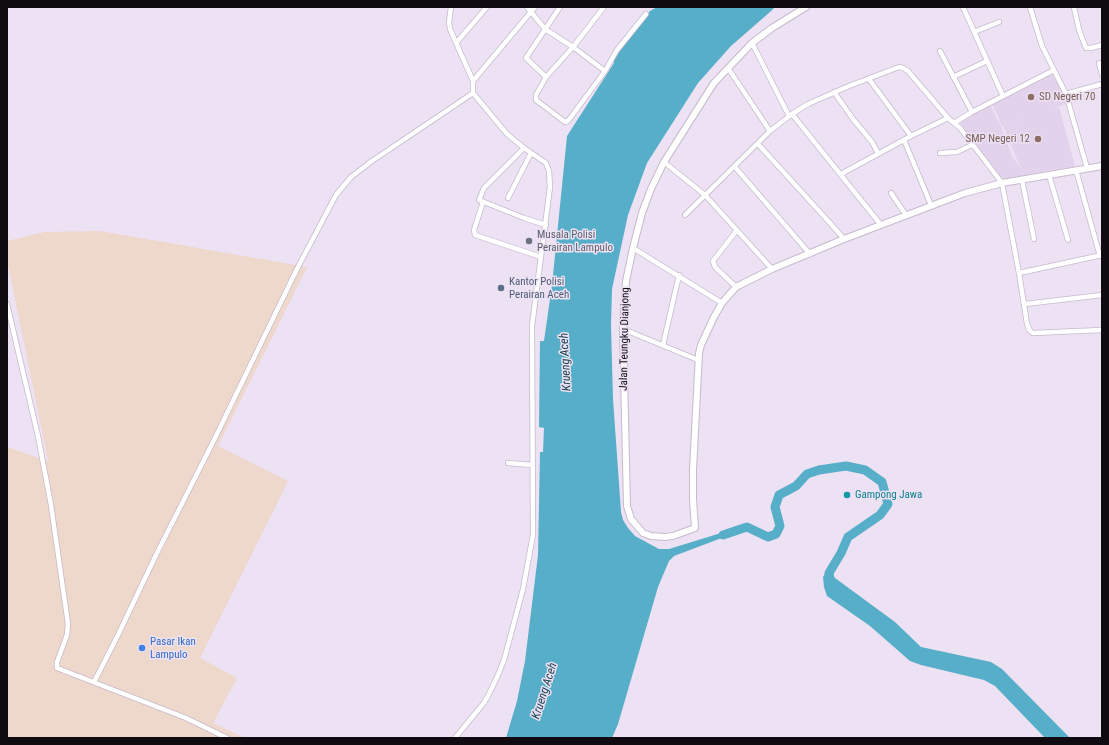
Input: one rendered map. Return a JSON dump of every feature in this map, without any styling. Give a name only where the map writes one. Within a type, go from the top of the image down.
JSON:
[{"type":"street","points":[[456,43],[487,7]]},
{"type":"street","points":[[527,7],[545,28],[605,70]]},
{"type":"street","points":[[473,80],[535,7]]},
{"type":"street","points":[[546,77],[526,58],[560,7]]},
{"type":"street","points":[[604,7],[573,47],[546,77],[536,95],[536,100],[564,122],[566,122],[605,70],[617,50],[646,14]]},
{"type":"street","name":"Jalan Teungku Dianjong","points":[[698,360],[693,499],[695,528],[673,536],[658,538],[643,532],[637,527],[628,513],[626,498],[623,329],[626,281],[633,248],[647,200],[664,162],[714,83],[752,44],[772,28],[806,7]]},
{"type":"street","points":[[963,7],[1003,96]]},
{"type":"street","points":[[1030,7],[1042,46],[1066,94],[1088,168]]},
{"type":"street","points":[[1074,7],[1079,30],[1086,48],[1102,45]]},
{"type":"street","points":[[452,8],[449,22],[456,43],[473,80],[473,93],[507,134],[545,162],[549,168],[550,187],[532,326],[533,535],[523,589],[498,675],[488,696],[455,738]]},
{"type":"street","points":[[974,32],[999,22]]},
{"type":"street","points":[[752,44],[790,115],[841,174],[881,225]]},
{"type":"street","points":[[940,51],[972,112]]},
{"type":"street","points":[[953,77],[987,61]]},
{"type":"street","points":[[1099,63],[1102,74]]},
{"type":"street","points":[[686,214],[770,131],[790,115],[808,104],[834,92],[899,67],[903,68],[908,71],[954,123],[1002,183],[1025,304],[1027,324],[1030,330],[1034,333],[1102,330]]},
{"type":"street","points":[[728,68],[770,131]]},
{"type":"street","points":[[954,123],[972,112],[1054,70]]},
{"type":"street","points":[[869,79],[911,136]]},
{"type":"street","points":[[1066,94],[1102,84]]},
{"type":"street","points":[[834,92],[872,142],[878,153]]},
{"type":"street","points":[[94,682],[218,433],[297,269],[336,194],[351,177],[372,161],[473,93]]},
{"type":"street","points":[[841,174],[878,153],[948,118]]},
{"type":"street","points":[[904,140],[931,205]]},
{"type":"street","points":[[758,144],[844,239]]},
{"type":"street","points":[[940,153],[957,152],[972,144]]},
{"type":"street","points":[[524,148],[484,188],[479,200],[546,225]]},
{"type":"street","points":[[508,198],[531,153]]},
{"type":"street","points":[[664,162],[704,195],[772,269]]},
{"type":"street","points":[[623,329],[698,360],[701,345],[722,303],[736,287],[772,269],[844,239],[965,193],[1002,183],[1102,166]]},
{"type":"street","points":[[735,167],[810,254]]},
{"type":"street","points":[[1019,272],[1101,256],[1076,170]]},
{"type":"street","points":[[1049,174],[1068,240]]},
{"type":"street","points":[[1022,180],[1034,239]]},
{"type":"street","points":[[890,193],[906,215]]},
{"type":"street","points":[[483,202],[474,230],[475,235],[541,257]]},
{"type":"street","points":[[736,287],[715,267],[714,261],[737,230]]},
{"type":"street","points":[[633,248],[679,275],[722,303]]},
{"type":"street","points":[[663,345],[679,275]]},
{"type":"street","points":[[1025,304],[1102,295]]},
{"type":"street","points":[[7,304],[38,436],[51,505],[68,624],[67,635],[56,665],[57,668],[186,718],[228,738]]},
{"type":"street","points":[[508,463],[532,465]]},
{"type":"shaded area","points":[[1051,71],[1063,93],[1066,104],[1046,111],[1059,107],[1075,166],[1024,175],[1021,170],[1023,176],[1000,179],[958,120],[990,105],[1001,126],[1012,156],[1021,169],[1003,126],[1033,115],[1002,126],[991,101]]},
{"type":"shaded area","points":[[100,231],[307,267],[218,446],[288,481],[200,658],[237,678],[213,723],[245,738],[7,738],[7,447],[48,461],[7,260],[7,241],[45,232]]},
{"type":"water","name":"Krueng Aceh","points":[[657,7],[775,7],[731,46],[698,83],[647,163],[628,215],[612,289],[611,325],[613,399],[621,512],[623,520],[635,536],[659,549],[669,549],[734,529],[735,533],[674,556],[669,561],[658,587],[618,724],[612,738],[506,738],[517,701],[525,661],[538,555],[540,452],[543,452],[544,428],[539,427],[540,341],[544,341],[552,285],[567,136],[614,63],[613,57],[650,11]]},
{"type":"water","points":[[827,570],[835,578],[895,622],[921,647],[991,662],[1002,669],[1070,738],[1045,738],[995,686],[984,680],[910,661],[870,626],[827,596],[823,577]]},
{"type":"waterway","points":[[723,535],[747,527],[768,537],[776,534],[780,526],[775,507],[779,495],[796,486],[807,474],[819,470],[846,466],[865,470],[882,482],[888,504],[880,515],[848,537],[841,553],[829,573],[831,584]]},
{"type":"place","name":"SD Negeri 70","points":[[1031,97]]},
{"type":"place","name":"SMP Negeri 12","points":[[1038,139]]},
{"type":"place","name":"Musala Polisi Perairan Lampulo","points":[[529,241]]},
{"type":"place","name":"Kantor Polisi Perairan Aceh","points":[[501,288]]},
{"type":"place","name":"Gampong Jawa","points":[[847,495]]},
{"type":"place","name":"Pasar Ikan Lampulo","points":[[142,648]]}]
